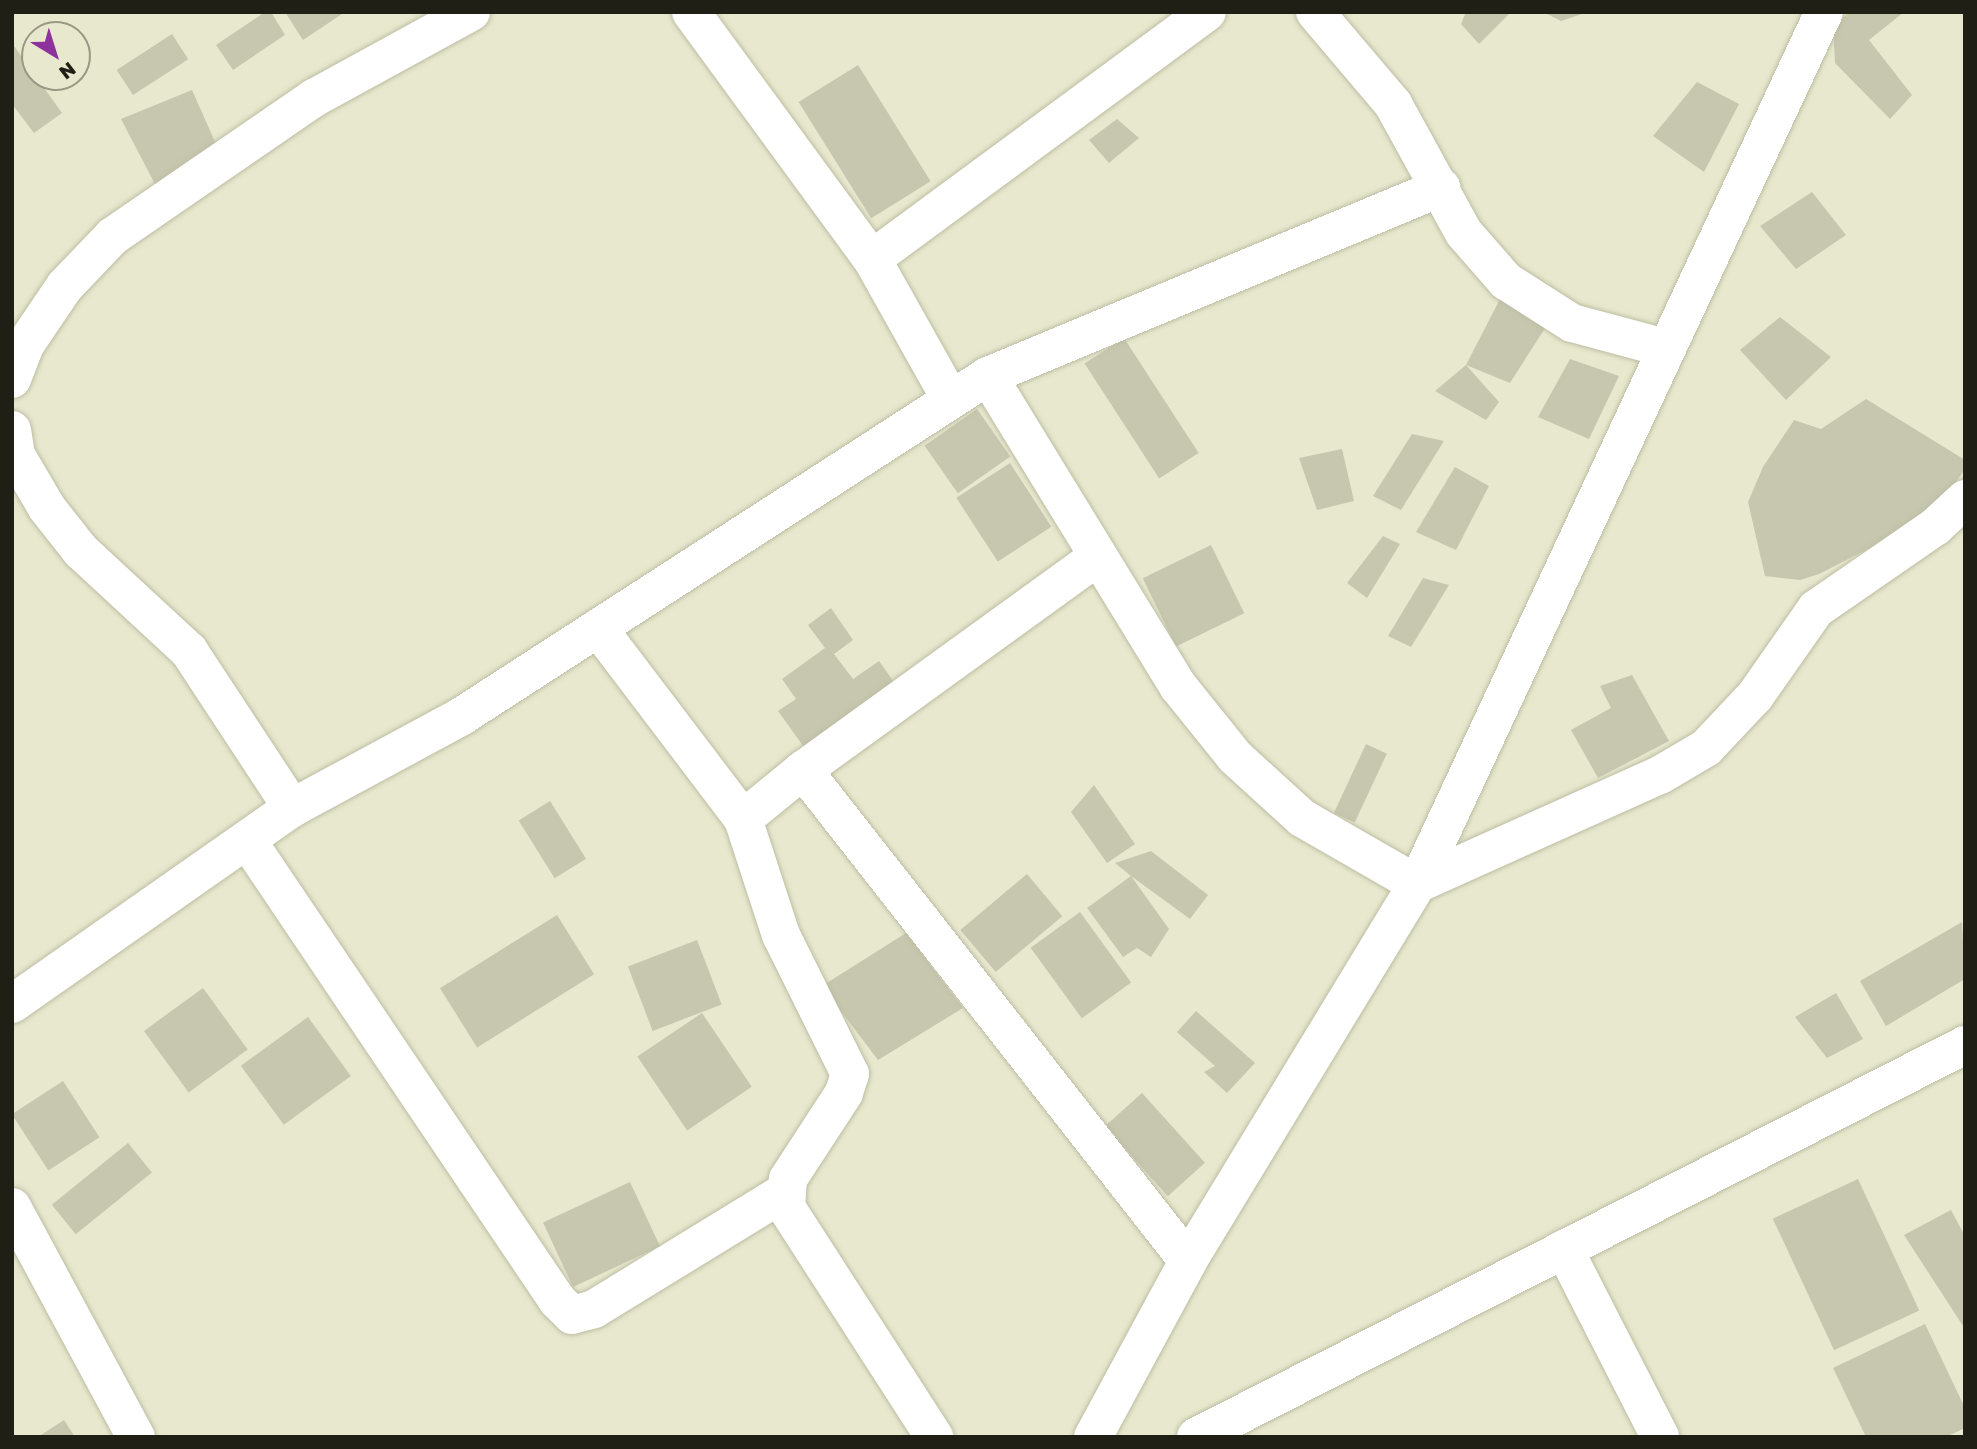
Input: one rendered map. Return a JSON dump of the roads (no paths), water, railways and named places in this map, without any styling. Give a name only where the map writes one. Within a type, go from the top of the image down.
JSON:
[{"type":"street","points":[[12,379],[25,345],[65,286],[113,236],[314,98],[471,12]]},
{"type":"street","points":[[691,12],[872,259],[950,398]]},
{"type":"street","points":[[872,259],[1207,12]]},
{"type":"street","points":[[1315,12],[1392,104],[1441,187],[1464,233],[1506,281],[1572,323],[1665,348]]},
{"type":"street","points":[[1093,1437],[1188,1261],[1418,884],[1665,348],[1824,12]]},
{"type":"street","points":[[12,1004],[292,808],[462,716],[950,398],[988,376],[1441,187]]},
{"type":"street","points":[[988,376],[1097,558],[1178,686],[1235,757],[1302,818],[1418,884]]},
{"type":"street","points":[[12,430],[16,455],[47,508],[81,551],[189,651],[292,808]]},
{"type":"street","points":[[1418,884],[1660,775],[1706,748],[1755,696],[1816,609],[1935,527],[1965,499]]},
{"type":"street","points":[[743,819],[803,770],[1097,558]]},
{"type":"street","points":[[598,628],[743,819],[780,935],[850,1074],[844,1093],[788,1179],[786,1207],[934,1437]]},
{"type":"street","points":[[803,770],[1188,1261]]},
{"type":"street","points":[[247,840],[549,1289],[572,1314],[594,1308],[785,1192]]},
{"type":"street","points":[[1196,1437],[1965,1045]]},
{"type":"street","points":[[12,1208],[136,1437]]},
{"type":"street","points":[[1564,1249],[1660,1437]]}]
